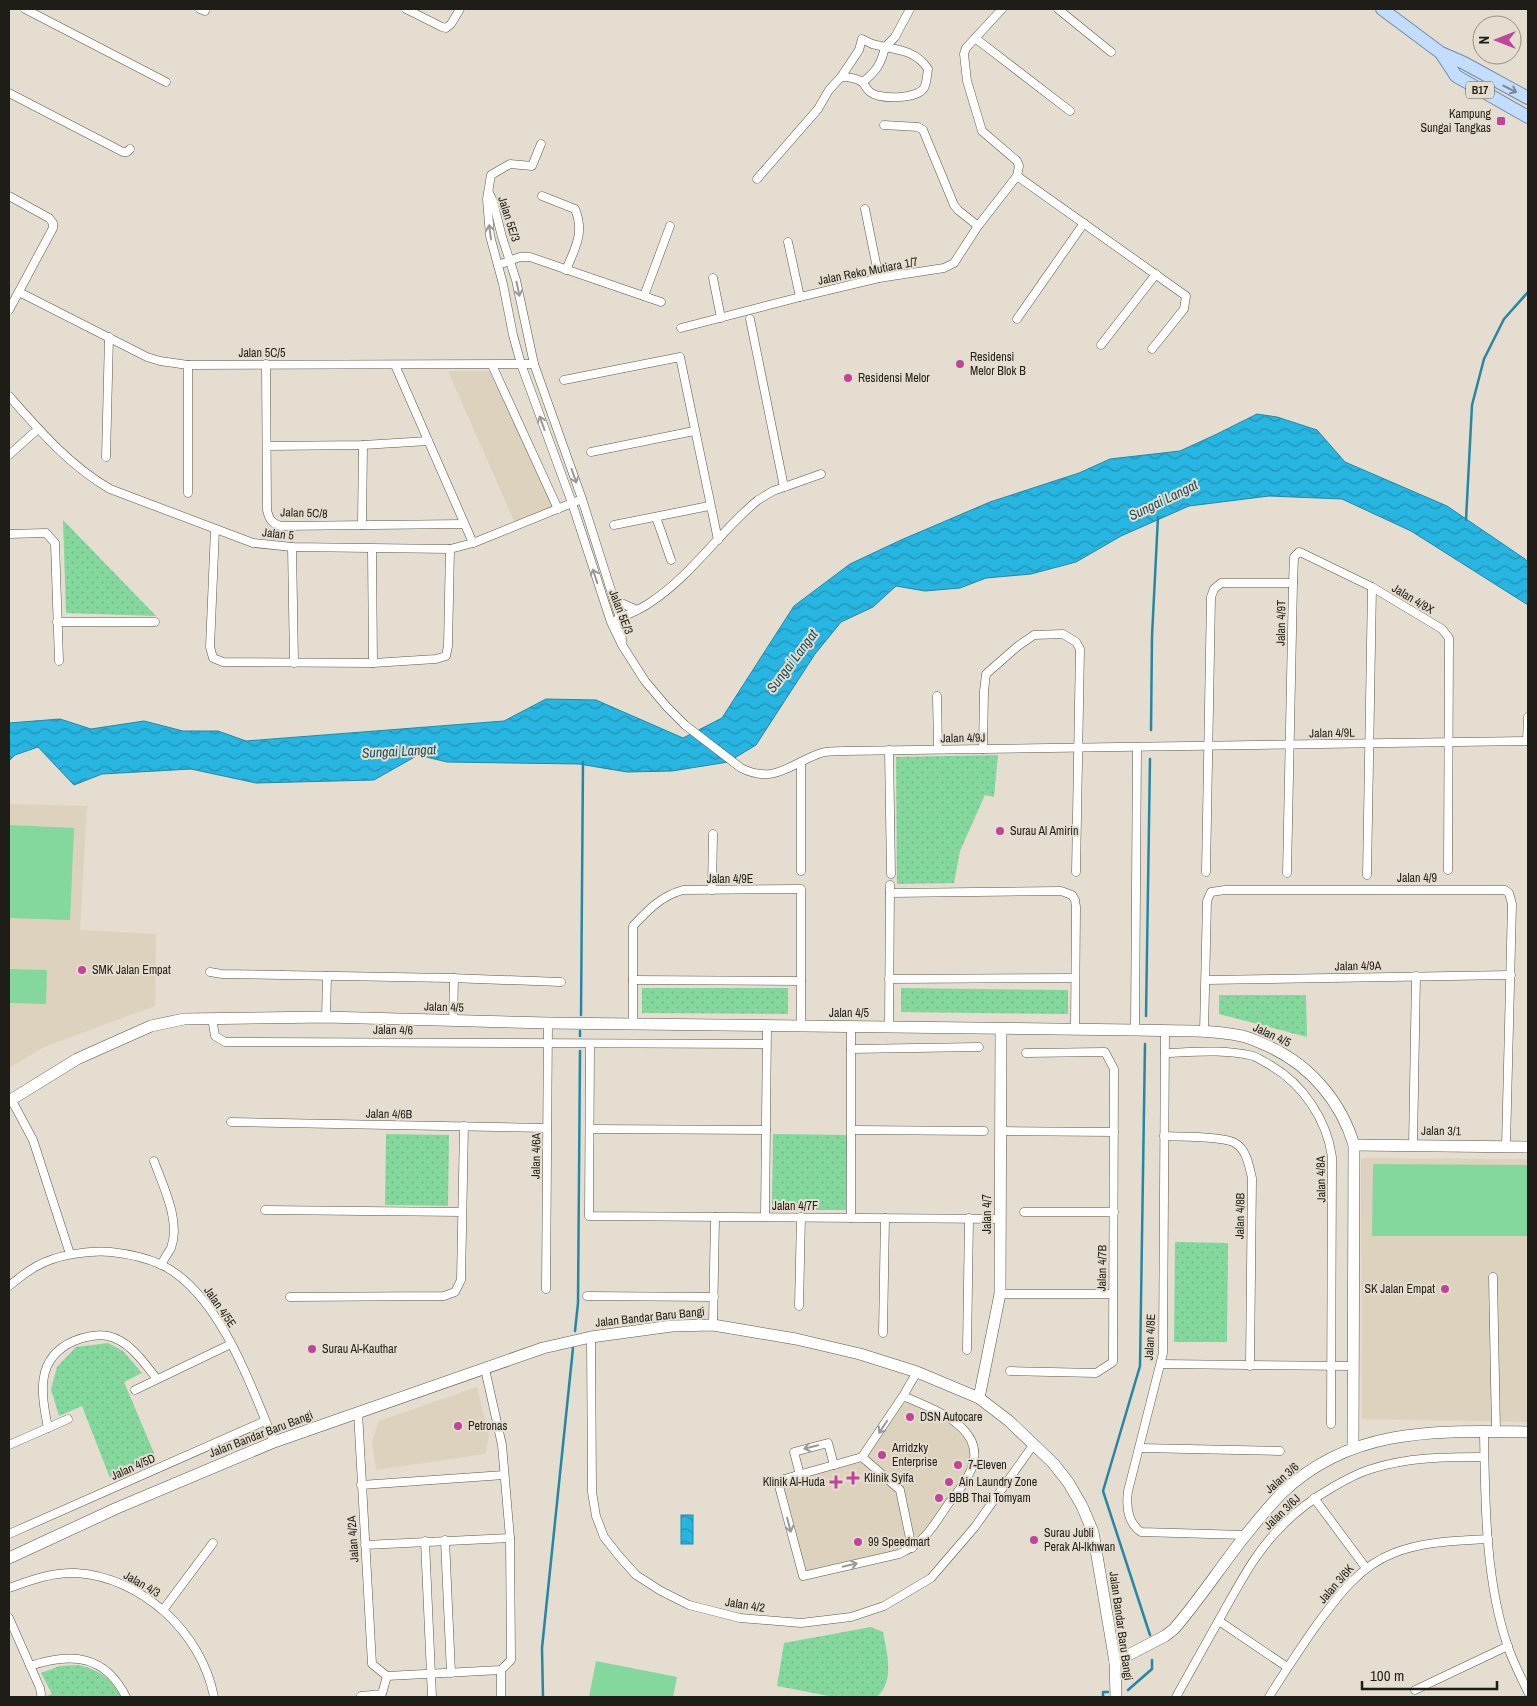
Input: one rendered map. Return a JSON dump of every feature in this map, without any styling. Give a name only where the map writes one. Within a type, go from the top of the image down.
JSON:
[{"type":"main road","name":"B17","points":[[1382,9],[1441,53],[1464,63],[1528,98]]},
{"type":"main road","name":"B17","points":[[1441,53],[1456,76],[1528,117]]},
{"type":"street","points":[[25,9],[166,82]]},
{"type":"street","points":[[406,9],[446,28],[451,24],[460,9]]},
{"type":"street","points":[[862,82],[875,72],[882,60],[885,47],[895,37],[910,9]]},
{"type":"street","points":[[1002,9],[966,48],[964,54],[967,81],[982,131],[1017,161],[1019,166],[1017,176],[1186,296],[1184,309],[1152,349]]},
{"type":"street","points":[[1058,9],[1111,52]]},
{"type":"street","points":[[975,38],[1070,111]]},
{"type":"street","points":[[757,179],[818,109],[828,90],[841,77],[859,50],[862,39],[872,44],[914,55],[923,61],[928,69],[924,88],[917,93],[883,98],[869,92],[862,82],[850,77],[841,77]]},
{"type":"street","points":[[9,93],[123,152],[127,152],[130,149]]},
{"type":"street","points":[[884,126],[918,127],[923,130],[954,205],[978,226]]},
{"type":"street","points":[[488,193],[491,175],[510,164],[532,166],[541,144]]},
{"type":"street","name":"Jalan Reko Mutiara 1/7","points":[[681,328],[878,278],[944,268],[954,263],[978,226],[1017,176]]},
{"type":"street","name":"Jalan 5E/3","points":[[488,193],[493,200],[502,237],[511,260],[534,364],[582,499],[620,618],[622,645]]},
{"type":"street","name":"Jalan 5E/3","points":[[488,193],[490,236],[521,364],[572,503],[611,622],[622,645]]},
{"type":"street","points":[[9,196],[50,218],[53,223],[53,228],[9,310]]},
{"type":"street","points":[[542,196],[575,209],[580,222],[578,243],[566,270]]},
{"type":"street","points":[[865,209],[878,278]]},
{"type":"street","points":[[1017,319],[1084,223]]},
{"type":"street","points":[[644,296],[670,226]]},
{"type":"street","points":[[788,242],[800,297]]},
{"type":"street","points":[[498,265],[520,257],[530,257],[661,302]]},
{"type":"street","points":[[1101,345],[1156,274]]},
{"type":"street","points":[[713,278],[721,318]]},
{"type":"street","name":"Jalan 5C/5","points":[[19,292],[153,359],[188,365],[395,366],[521,364]]},
{"type":"street","points":[[750,319],[784,487]]},
{"type":"street","points":[[106,457],[109,337]]},
{"type":"street","points":[[564,380],[680,357],[709,506],[718,540]]},
{"type":"street","name":"Jalan 5C/8","points":[[266,364],[267,510],[268,516],[275,524],[281,526],[464,524]]},
{"type":"street","points":[[521,364],[534,364]]},
{"type":"street","points":[[188,365],[188,493]]},
{"type":"street","points":[[492,365],[558,509]]},
{"type":"street","points":[[395,366],[473,543]]},
{"type":"street","name":"Jalan 5","points":[[9,396],[38,429],[88,476],[110,489],[253,542],[292,547],[450,549],[473,543],[582,499]]},
{"type":"street","points":[[9,455],[38,429]]},
{"type":"street","points":[[591,452],[694,431]]},
{"type":"street","points":[[266,446],[364,445],[428,441]]},
{"type":"street","points":[[362,525],[364,445]]},
{"type":"street","points":[[611,622],[653,601],[679,579],[758,500],[773,491],[821,474]]},
{"type":"street","points":[[614,525],[709,506]]},
{"type":"street","points":[[656,517],[671,560]]},
{"type":"street","points":[[215,528],[210,647],[213,658],[223,662],[373,662],[436,659],[446,656],[448,646],[450,549]]},
{"type":"street","points":[[9,534],[46,534],[55,543],[59,661]]},
{"type":"street","points":[[292,547],[294,663]]},
{"type":"street","points":[[372,549],[373,662]]},
{"type":"street","name":"Jalan 4/9X","points":[[1293,583],[1294,557],[1299,552],[1372,587],[1442,629],[1449,638],[1449,742]]},
{"type":"street","name":"Jalan 4/9T","points":[[1207,746],[1211,597],[1214,588],[1221,583],[1293,583],[1287,873]]},
{"type":"street","points":[[1367,875],[1372,587]]},
{"type":"street","points":[[614,600],[634,612]]},
{"type":"street","points":[[621,631],[634,612]]},
{"type":"street","points":[[57,622],[155,622]]},
{"type":"street","points":[[983,749],[986,674],[1034,634],[1063,634],[1076,642],[1080,649],[1076,872]]},
{"type":"street","name":"Jalan 4/9J","points":[[622,645],[645,681],[667,708],[685,725],[741,768],[751,773],[764,774],[786,771],[824,752],[1127,747]]},
{"type":"street","points":[[937,696],[938,750]]},
{"type":"street","points":[[1528,717],[1528,741]]},
{"type":"street","name":"Jalan 4/9L","points":[[1127,747],[1528,741]]},
{"type":"street","points":[[1448,870],[1449,742]]},
{"type":"street","points":[[1206,872],[1207,746]]},
{"type":"street","points":[[1135,1030],[1137,747]]},
{"type":"street","points":[[889,750],[891,874]]},
{"type":"street","points":[[801,763],[801,871]]},
{"type":"street","points":[[712,890],[713,834]]},
{"type":"street","name":"Jalan 4/9E","points":[[634,1024],[633,926],[661,898],[683,890],[801,889],[801,1026]]},
{"type":"street","points":[[889,1026],[890,889],[1061,891],[1072,895],[1076,907],[1075,1029]]},
{"type":"street","name":"Jalan 4/9","points":[[1204,1032],[1206,901],[1212,892],[1225,890],[1505,890],[1509,893],[1512,904],[1506,1146]]},
{"type":"street","points":[[210,972],[222,974],[561,982]]},
{"type":"street","name":"Jalan 4/9A","points":[[1206,980],[1511,975]]},
{"type":"street","points":[[326,1017],[327,976]]},
{"type":"street","points":[[1413,1145],[1416,976]]},
{"type":"street","points":[[453,1021],[454,978]]},
{"type":"street","points":[[889,979],[1075,978]]},
{"type":"street","points":[[634,980],[801,981]]},
{"type":"street","name":"Jalan 4/5","points":[[10,1100],[68,1064],[134,1033],[151,1026],[184,1019],[326,1017],[548,1023],[889,1026],[1135,1030],[1204,1032],[1242,1036],[1277,1050],[1313,1076],[1335,1102],[1350,1130],[1354,1145],[1353,1448]]},
{"type":"street","name":"Jalan 4/6","points":[[212,1018],[215,1036],[225,1042],[766,1044]]},
{"type":"street","name":"Jalan 4/6A","points":[[546,1289],[548,1023]]},
{"type":"street","points":[[764,1217],[767,1026]]},
{"type":"street","points":[[851,1027],[851,1218]]},
{"type":"street","name":"Jalan 4/7","points":[[980,1398],[1000,1294],[1001,1029]]},
{"type":"street","name":"Jalan 4/8E","points":[[1165,1031],[1163,1353],[1127,1500],[1127,1510],[1136,1528],[1142,1532],[1245,1535]]},
{"type":"street","points":[[590,1044],[590,1129],[766,1130]]},
{"type":"street","points":[[851,1049],[980,1047]]},
{"type":"street","name":"Jalan 4/7B","points":[[1010,1371],[1096,1373],[1113,1362],[1114,1069],[1105,1052],[1026,1053]]},
{"type":"street","name":"Jalan 4/8A","points":[[1165,1053],[1219,1052],[1254,1057],[1277,1070],[1304,1094],[1318,1115],[1330,1140],[1332,1157],[1331,1424]]},
{"type":"street","points":[[10,1100],[33,1140],[70,1254]]},
{"type":"street","name":"Jalan 4/6B","points":[[231,1122],[547,1128]]},
{"type":"street","points":[[290,1297],[444,1296],[455,1292],[461,1280],[464,1126]]},
{"type":"street","name":"Jalan 4/7F","points":[[590,1129],[589,1216],[1001,1219]]},
{"type":"street","points":[[852,1130],[984,1131]]},
{"type":"street","points":[[1001,1131],[1114,1132]]},
{"type":"street","name":"Jalan 4/8B","points":[[1164,1136],[1229,1141],[1235,1143],[1247,1157],[1252,1178],[1250,1366]]},
{"type":"street","name":"Jalan 3/1","points":[[1354,1145],[1528,1147]]},
{"type":"street","points":[[154,1161],[169,1200],[174,1222],[171,1246],[161,1265]]},
{"type":"street","points":[[265,1210],[462,1212]]},
{"type":"street","points":[[1024,1212],[1114,1212]]},
{"type":"street","points":[[713,1325],[715,1217]]},
{"type":"street","points":[[799,1306],[801,1217]]},
{"type":"street","points":[[883,1333],[885,1218]]},
{"type":"street","points":[[967,1350],[968,1218]]},
{"type":"street","name":"Jalan 4/5E","points":[[9,1286],[38,1265],[70,1254],[102,1252],[136,1255],[161,1265],[195,1289],[215,1315],[231,1344],[274,1442]]},
{"type":"street","points":[[1493,1277],[1490,1431],[1484,1457],[1488,1539],[1493,1580],[1508,1646],[1528,1692]]},
{"type":"street","points":[[1000,1294],[1113,1294]]},
{"type":"street","points":[[586,1296],[714,1297]]},
{"type":"street","name":"Jalan Bandar Baru Bangi","points":[[9,1558],[117,1508],[274,1442],[543,1348],[591,1337],[672,1326],[713,1325],[796,1339],[860,1354],[917,1372],[980,1398],[1034,1444],[1068,1482],[1082,1506],[1093,1532],[1114,1662],[1116,1697]]},
{"type":"street","points":[[48,1428],[42,1386],[45,1372],[54,1353],[76,1340],[92,1336],[108,1336],[117,1340],[138,1355],[157,1379]]},
{"type":"street","name":"Jalan 4/2","points":[[591,1337],[592,1492],[596,1516],[604,1537],[618,1556],[636,1575],[661,1591],[689,1605],[740,1618],[801,1623],[851,1617],[884,1606],[935,1574],[974,1528],[1034,1444]]},
{"type":"street","points":[[135,1390],[231,1344]]},
{"type":"street","points":[[1161,1364],[1354,1366]]},
{"type":"street","points":[[361,1696],[382,1694],[387,1676],[501,1670],[511,1660],[510,1538],[502,1445],[485,1369]]},
{"type":"street","points":[[904,1396],[948,1417],[966,1430],[972,1439],[975,1450],[973,1465],[968,1478],[925,1537],[912,1548],[899,1554],[803,1576],[779,1486],[784,1479],[862,1457],[904,1396],[917,1372]]},
{"type":"street","name":"Jalan 4/2A","points":[[358,1412],[372,1664],[387,1676]]},
{"type":"street","points":[[9,1445],[68,1420]]},
{"type":"street","name":"Jalan 4/5D","points":[[9,1534],[266,1421]]},
{"type":"street","name":"Jalan 3/6","points":[[1114,1662],[1165,1636],[1174,1629],[1245,1535],[1283,1492],[1332,1458],[1353,1448],[1384,1438],[1410,1434],[1490,1431],[1528,1432]]},
{"type":"street","points":[[800,1474],[794,1452],[828,1443],[834,1465]]},
{"type":"street","points":[[1140,1448],[1280,1451]]},
{"type":"street","points":[[862,1457],[900,1490],[912,1548]]},
{"type":"street","name":"Jalan 3/6J","points":[[1176,1697],[1242,1579],[1280,1527],[1296,1512],[1314,1498],[1350,1477],[1371,1469],[1439,1457],[1484,1457]]},
{"type":"street","points":[[361,1485],[504,1475]]},
{"type":"street","points":[[1314,1498],[1366,1568]]},
{"type":"street","points":[[365,1545],[510,1538]]},
{"type":"street","name":"Jalan 3/6K","points":[[1270,1697],[1287,1667],[1330,1607],[1352,1580],[1366,1568],[1394,1552],[1416,1546],[1438,1542],[1488,1539]]},
{"type":"street","points":[[445,1540],[451,1673]]},
{"type":"street","points":[[425,1541],[432,1697]]},
{"type":"street","points":[[163,1610],[213,1543]]},
{"type":"street","name":"Jalan 4/3","points":[[9,1588],[46,1575],[75,1573],[98,1577],[132,1589],[163,1610],[188,1638],[208,1674],[214,1697]]},
{"type":"street","points":[[9,1618],[41,1694]]},
{"type":"street","points":[[1218,1621],[1287,1667]]},
{"type":"street","points":[[1415,1690],[1508,1646]]},
{"type":"street","points":[[30,1666],[48,1660],[70,1657],[90,1662],[102,1667],[112,1676],[126,1697]]},
{"type":"street","points":[[501,1670],[501,1697]]},
{"type":"shaded area","points":[[448,371],[490,371],[553,507],[515,523]]},
{"type":"shaded area","name":"SMK Jalan Empat","points":[[9,804],[87,806],[80,930],[156,934],[155,1006],[44,1047],[9,1068]]},
{"type":"shaded area","name":"SK Jalan Empat","points":[[1361,1158],[1528,1159],[1528,1422],[1362,1419]]},
{"type":"shaded area","points":[[477,1387],[489,1436],[485,1454],[376,1470],[372,1441],[379,1421]]},
{"type":"shaded area","points":[[905,1402],[920,1406],[963,1433],[972,1451],[964,1477],[923,1534],[909,1546],[805,1572],[783,1487],[787,1482],[862,1462]]},
{"type":"green space","points":[[63,520],[156,616],[66,613]]},
{"type":"green space","points":[[998,755],[994,797],[985,795],[960,851],[954,883],[897,884],[896,757]]},
{"type":"green space","points":[[9,825],[74,828],[70,920],[9,918]]},
{"type":"green space","points":[[9,969],[47,970],[46,1004],[9,1003]]},
{"type":"green space","points":[[642,988],[788,988],[788,1014],[642,1013]]},
{"type":"green space","points":[[901,988],[1068,990],[1068,1014],[901,1012]]},
{"type":"green space","points":[[1219,995],[1306,995],[1307,1037],[1219,1014]]},
{"type":"green space","points":[[386,1134],[449,1135],[448,1206],[385,1205]]},
{"type":"green space","points":[[773,1134],[847,1135],[846,1210],[772,1210]]},
{"type":"green space","points":[[1373,1164],[1528,1165],[1528,1236],[1372,1236]]},
{"type":"green space","points":[[1175,1242],[1228,1243],[1227,1342],[1174,1342]]},
{"type":"green space","points":[[108,1343],[123,1351],[142,1373],[124,1382],[156,1458],[110,1478],[82,1406],[59,1416],[51,1389],[57,1367],[76,1347]]},
{"type":"green space","points":[[871,1627],[883,1632],[888,1658],[886,1683],[877,1697],[834,1697],[777,1686],[784,1643]]},
{"type":"green space","points":[[596,1661],[677,1677],[673,1697],[589,1697]]},
{"type":"green space","points":[[79,1665],[104,1676],[121,1697],[44,1697],[52,1694],[41,1673],[60,1666]]},
{"type":"water","name":"Sungai Langat","points":[[1257,414],[1277,417],[1317,430],[1345,462],[1447,506],[1525,559],[1528,562],[1528,605],[1411,531],[1342,499],[1269,496],[1189,506],[1121,536],[1076,562],[1031,574],[986,578],[960,588],[925,591],[896,586],[873,607],[841,622],[815,654],[756,745],[728,762],[672,771],[627,772],[579,764],[447,762],[418,755],[374,780],[256,783],[191,769],[102,774],[74,785],[38,747],[15,755],[9,761],[9,723],[60,719],[91,729],[144,721],[183,731],[218,731],[246,741],[504,721],[546,699],[596,700],[683,738],[722,718],[794,606],[850,564],[990,502],[1079,473],[1110,459],[1180,451]]},
{"type":"water","points":[[681,1515],[693,1515],[693,1544],[681,1544]]},
{"type":"waterway","points":[[1466,520],[1472,405],[1484,359],[1504,319],[1528,292]]},
{"type":"waterway","name":"Sungai Langat","points":[[1151,730],[1152,636],[1158,517]]},
{"type":"waterway","points":[[1146,1016],[1150,759]]},
{"type":"waterway","points":[[581,1015],[583,762]]},
{"type":"waterway","points":[[580,1031],[580,1036]]},
{"type":"waterway","points":[[1145,1044],[1140,1366],[1103,1491],[1150,1635]]},
{"type":"waterway","points":[[575,1331],[578,1303],[580,1051]]},
{"type":"waterway","points":[[543,1697],[542,1648],[573,1348]]},
{"type":"waterway","points":[[1128,1690],[1152,1669],[1152,1660]]},
{"type":"waterway","points":[[1103,1697],[1103,1692],[1108,1692]]},
{"type":"place","name":"Kampung Sungai Tangkas","points":[[1501,121]]},
{"type":"place","name":"Residensi Melor Blok B","points":[[960,364]]},
{"type":"place","name":"Residensi Melor","points":[[848,378]]},
{"type":"place","name":"Surau Al Amirin","points":[[1000,831]]},
{"type":"place","name":"SMK Jalan Empat","points":[[82,970]]},
{"type":"place","name":"SK Jalan Empat","points":[[1445,1289]]},
{"type":"place","name":"Surau Al-Kauthar","points":[[312,1349]]},
{"type":"place","name":"DSN Autocare","points":[[910,1417]]},
{"type":"place","name":"Petronas","points":[[458,1426]]},
{"type":"place","name":"Arridzky Enterprise","points":[[882,1455]]},
{"type":"place","name":"7-Eleven","points":[[958,1465]]},
{"type":"place","name":"Klinik Syifa","points":[[853,1478]]},
{"type":"place","name":"Klinik Al-Huda","points":[[836,1482]]},
{"type":"place","name":"Ain Laundry Zone","points":[[949,1482]]},
{"type":"place","name":"BBB Thai Tomyam","points":[[939,1498]]},
{"type":"place","name":"Surau Jubli Perak Al-Ikhwan","points":[[1034,1540]]},
{"type":"place","name":"99 Speedmart","points":[[858,1542]]}]
